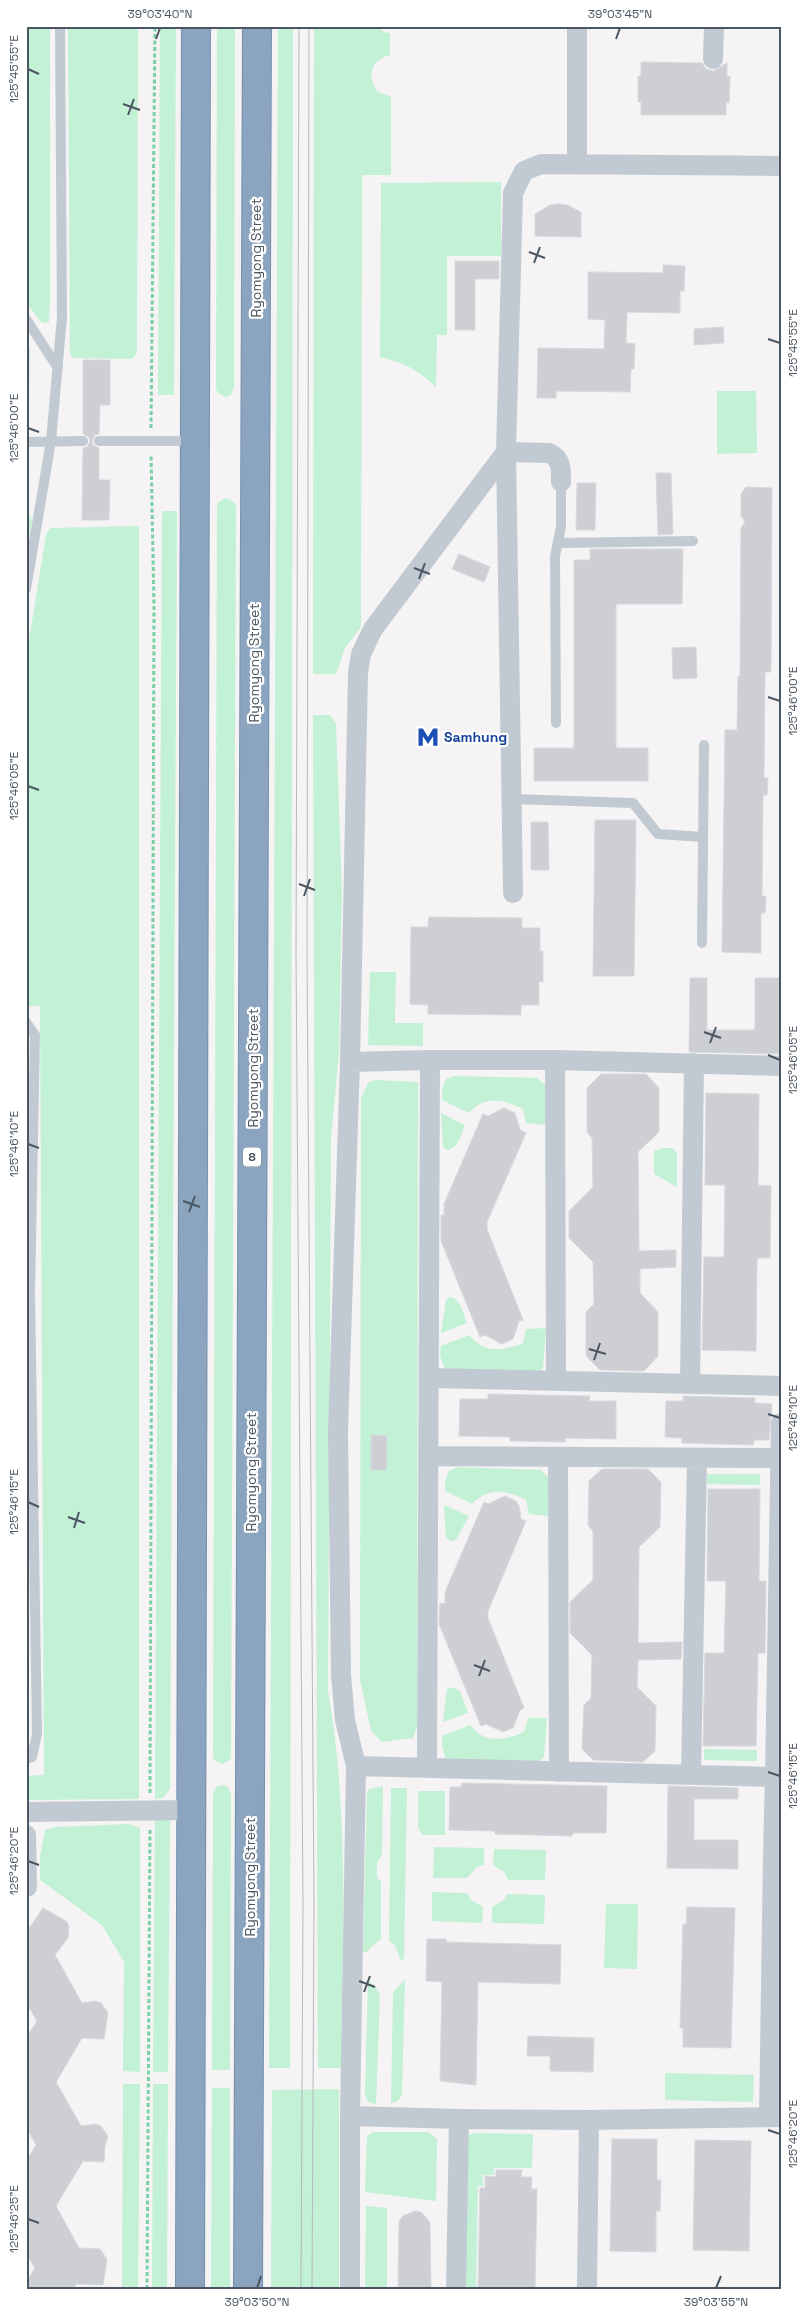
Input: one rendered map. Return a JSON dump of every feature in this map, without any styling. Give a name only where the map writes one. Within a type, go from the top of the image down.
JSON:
[{"type":"highway","points":[[190,2289],[196,26]]},
{"type":"highway","name":"Ryomyong Street","points":[[248,2289],[257,26]]},
{"type":"street","points":[[576,164],[577,26]]},
{"type":"street","points":[[713,59],[714,26]]},
{"type":"street","points":[[513,893],[506,452],[513,193],[524,171],[540,164],[781,166]]},
{"type":"street","points":[[506,452],[549,453],[555,456],[560,462],[561,482]]},
{"type":"street","points":[[350,2289],[350,2116],[356,1766],[345,1720],[341,1675],[338,1432],[350,1062],[358,673],[361,654],[373,629],[506,452]]},
{"type":"street","points":[[427,1767],[430,1060]]},
{"type":"street","points":[[350,1062],[555,1060],[781,1066]]},
{"type":"street","points":[[555,1060],[556,1381]]},
{"type":"street","points":[[690,1384],[694,1063]]},
{"type":"street","points":[[430,1378],[781,1386]]},
{"type":"street","points":[[350,2116],[589,2120],[775,2117],[777,1856],[775,1777],[781,1423]]},
{"type":"street","points":[[429,1456],[779,1458]]},
{"type":"street","points":[[558,1458],[559,1772]]},
{"type":"street","points":[[691,1775],[697,1458]]},
{"type":"street","points":[[356,1766],[775,1777]]},
{"type":"street","points":[[26,1812],[190,1810]]},
{"type":"street","points":[[26,1835],[27,1887]]},
{"type":"street","points":[[456,2289],[459,2119]]},
{"type":"street","points":[[587,2289],[589,2120]]},
{"type":"lane","points":[[26,589],[52,441],[62,317],[60,26]]},
{"type":"lane","points":[[26,319],[58,368]]},
{"type":"lane","points":[[26,442],[83,441]]},
{"type":"lane","points":[[99,441],[194,441]]},
{"type":"lane","points":[[556,723],[555,556],[561,527],[561,482]]},
{"type":"lane","points":[[558,543],[693,541]]},
{"type":"lane","points":[[702,943],[704,746]]},
{"type":"lane","points":[[513,800],[633,803],[658,834],[703,837]]},
{"type":"lane","points":[[26,1022],[35,1035],[28,1293],[37,1734],[32,1756],[26,1759]]},
{"type":"path","points":[[147,2289],[154,606],[151,441],[155,26]]},
{"type":"green space","points":[[26,26],[50,26],[50,301],[49,322],[44,323],[40,321],[26,302]]},
{"type":"green space","points":[[68,26],[138,26],[137,353],[132,359],[73,358],[70,354]]},
{"type":"green space","points":[[160,26],[176,26],[174,395],[158,395]]},
{"type":"green space","points":[[217,26],[235,26],[234,388],[230,396],[225,397],[217,392],[216,388]]},
{"type":"green space","points":[[278,26],[293,26],[290,2068],[269,2068]]},
{"type":"green space","points":[[314,26],[376,26],[384,32],[390,33],[390,55],[378,60],[372,69],[372,80],[378,92],[391,97],[391,175],[362,175],[361,627],[345,648],[336,674],[313,674]]},
{"type":"green space","points":[[501,182],[501,256],[447,256],[447,335],[437,335],[436,387],[410,367],[380,357],[381,183]]},
{"type":"green space","points":[[26,344],[30,349],[29,402],[26,405]]},
{"type":"green space","points":[[717,391],[756,391],[757,453],[717,454]]},
{"type":"green space","points":[[226,498],[234,502],[236,507],[231,1755],[230,1760],[222,1764],[214,1760],[213,1755],[217,507],[218,502]]},
{"type":"green space","points":[[26,506],[32,521],[26,553]]},
{"type":"green space","points":[[162,511],[177,511],[170,1789],[163,1798],[155,1799]]},
{"type":"green space","points":[[139,526],[139,1799],[26,1800],[26,1776],[44,1775],[40,1006],[26,1006],[26,659],[46,535],[50,528]]},
{"type":"green space","points":[[313,715],[330,715],[336,724],[342,891],[339,1052],[331,1139],[328,1691],[335,1738],[342,1832],[341,2068],[318,2068]]},
{"type":"green space","points":[[370,972],[396,972],[395,1023],[423,1023],[423,1046],[368,1045]]},
{"type":"green space","points":[[454,1076],[537,1078],[545,1085],[545,1125],[526,1123],[523,1109],[501,1101],[494,1100],[481,1103],[469,1113],[442,1100],[442,1090],[446,1079]]},
{"type":"green space","points":[[375,1080],[418,1082],[417,1727],[413,1738],[382,1742],[371,1731],[360,1680],[361,1098],[368,1083]]},
{"type":"green space","points":[[441,1113],[465,1125],[457,1144],[447,1150],[443,1147]]},
{"type":"green space","points":[[663,1148],[673,1148],[677,1153],[677,1187],[654,1174],[654,1151]]},
{"type":"green space","points":[[450,1297],[454,1298],[459,1304],[467,1323],[441,1333],[446,1300]]},
{"type":"green space","points":[[546,1328],[543,1368],[535,1374],[451,1371],[444,1367],[440,1356],[441,1346],[469,1335],[487,1348],[501,1349],[523,1343],[526,1329]]},
{"type":"green space","points":[[457,1467],[541,1470],[548,1477],[548,1516],[529,1514],[526,1500],[505,1492],[485,1495],[472,1504],[445,1491],[445,1481],[449,1471]]},
{"type":"green space","points":[[707,1474],[760,1474],[760,1485],[707,1484]]},
{"type":"green space","points":[[444,1505],[469,1516],[456,1540],[451,1541],[446,1538]]},
{"type":"green space","points":[[451,1687],[460,1691],[468,1713],[443,1722],[447,1689]]},
{"type":"green space","points":[[528,1718],[547,1718],[544,1757],[536,1763],[453,1761],[445,1757],[442,1736],[470,1725],[488,1738],[502,1739],[524,1732]]},
{"type":"green space","points":[[704,1749],[757,1750],[757,1761],[704,1760]]},
{"type":"green space","points":[[217,1786],[227,1786],[231,1794],[230,2070],[212,2070],[213,1794]]},
{"type":"green space","points":[[383,1786],[382,1855],[377,1863],[377,1878],[381,1881],[381,1939],[367,1952],[363,1952],[367,1794],[369,1789]]},
{"type":"green space","points":[[391,1788],[407,1788],[404,1960],[400,1959],[395,1946],[389,1940]]},
{"type":"green space","points":[[418,1791],[445,1791],[445,1835],[423,1835],[418,1829]]},
{"type":"green space","points":[[155,1817],[170,1817],[168,2072],[153,2072]]},
{"type":"green space","points":[[128,1824],[140,1828],[140,2072],[123,2071],[124,1962],[102,1925],[40,1880],[40,1856],[45,1830],[56,1827]]},
{"type":"green space","points":[[434,1847],[484,1848],[484,1865],[477,1867],[467,1878],[433,1878]]},
{"type":"green space","points":[[494,1849],[546,1850],[545,1880],[508,1880],[504,1872],[493,1865]]},
{"type":"green space","points":[[432,1892],[467,1893],[471,1900],[483,1907],[482,1923],[432,1921]]},
{"type":"green space","points":[[507,1894],[545,1895],[544,1924],[492,1923],[492,1907],[504,1900]]},
{"type":"green space","points":[[606,1904],[638,1904],[637,1969],[604,1968]]},
{"type":"green space","points":[[405,1979],[402,2094],[398,2101],[391,2103],[393,1993]]},
{"type":"green space","points":[[368,1981],[375,1986],[380,1995],[376,2105],[369,2102],[365,2096]]},
{"type":"green space","points":[[665,2073],[754,2075],[753,2102],[665,2100]]},
{"type":"green space","points":[[123,2084],[140,2084],[138,2289],[122,2289]]},
{"type":"green space","points":[[153,2084],[168,2084],[167,2289],[152,2289]]},
{"type":"green space","points":[[212,2088],[230,2088],[230,2289],[211,2289]]},
{"type":"green space","points":[[339,2089],[339,2289],[271,2289],[272,2090]]},
{"type":"green space","points":[[373,2132],[428,2132],[437,2139],[436,2201],[365,2192],[367,2136]]},
{"type":"green space","points":[[470,2134],[533,2134],[532,2168],[494,2168],[494,2175],[483,2175],[483,2186],[478,2186],[476,2289],[465,2289],[467,2140]]},
{"type":"green space","points":[[366,2206],[387,2208],[387,2289],[365,2289]]},
{"type":"building","points":[[641,62],[702,63],[706,69],[713,71],[727,63],[727,77],[730,76],[729,103],[726,102],[726,115],[641,115],[641,102],[638,102],[638,76],[641,76]]},
{"type":"building","points":[[550,205],[567,205],[581,212],[581,237],[535,236],[535,214]]},
{"type":"building","points":[[455,261],[499,261],[499,279],[475,279],[475,330],[455,330]]},
{"type":"building","points":[[663,265],[685,266],[684,291],[680,291],[680,313],[627,312],[626,343],[635,344],[634,369],[631,369],[630,392],[556,391],[556,398],[537,398],[538,348],[604,349],[605,320],[588,319],[588,272],[663,273]]},
{"type":"building","points":[[723,327],[724,343],[694,345],[694,329]]},
{"type":"building","points":[[83,360],[110,360],[110,405],[100,405],[99,434],[95,435],[92,441],[93,445],[99,448],[99,480],[110,480],[109,520],[82,520],[83,448],[87,447],[90,441],[89,437],[83,434]]},
{"type":"building","points":[[656,473],[671,473],[673,534],[658,535]]},
{"type":"building","points":[[577,483],[596,483],[595,530],[576,530]]},
{"type":"building","points":[[746,487],[772,488],[771,672],[765,672],[764,778],[768,778],[767,795],[763,795],[762,896],[766,896],[765,913],[761,913],[761,953],[722,952],[725,730],[737,730],[738,676],[740,676],[741,528],[745,522],[741,516],[741,494]]},
{"type":"building","points":[[590,549],[683,549],[682,604],[616,604],[616,748],[648,748],[648,781],[534,781],[534,748],[574,748],[574,560],[590,560]]},
{"type":"building","points":[[459,554],[490,567],[484,582],[452,569]]},
{"type":"building","points":[[696,647],[697,678],[673,679],[672,648]]},
{"type":"building","points":[[595,820],[636,820],[634,976],[593,976]]},
{"type":"building","points":[[531,822],[548,822],[549,870],[531,870]]},
{"type":"building","points":[[429,917],[522,918],[522,928],[540,928],[540,951],[543,951],[543,982],[539,981],[539,1005],[521,1005],[521,1015],[428,1014],[428,1005],[410,1004],[411,927],[428,927]]},
{"type":"building","points":[[690,978],[707,978],[707,1030],[755,1030],[755,978],[781,978],[781,1054],[689,1052]]},
{"type":"building","points":[[601,1074],[646,1074],[659,1088],[659,1132],[638,1152],[639,1251],[676,1250],[676,1267],[640,1269],[640,1293],[658,1312],[658,1356],[644,1371],[600,1370],[586,1356],[586,1312],[594,1304],[593,1262],[569,1238],[569,1211],[593,1187],[592,1138],[587,1132],[587,1088]]},
{"type":"building","points":[[706,1093],[759,1094],[758,1185],[771,1186],[770,1258],[757,1258],[756,1351],[702,1350],[704,1257],[724,1257],[725,1185],[705,1185]]},
{"type":"building","points":[[504,1108],[515,1113],[520,1130],[526,1133],[487,1222],[487,1229],[523,1320],[519,1321],[513,1339],[502,1344],[485,1335],[480,1337],[441,1241],[441,1215],[444,1215],[444,1204],[483,1114],[488,1116]]},
{"type":"building","points":[[488,1394],[590,1396],[589,1401],[616,1401],[616,1439],[565,1438],[565,1442],[510,1441],[510,1437],[459,1436],[460,1399],[488,1399]]},
{"type":"building","points":[[683,1396],[755,1398],[755,1403],[772,1404],[769,1440],[754,1440],[753,1445],[682,1443],[682,1438],[665,1437],[666,1401],[683,1401]]},
{"type":"building","points":[[371,1435],[387,1436],[386,1470],[371,1470]]},
{"type":"building","points":[[602,1469],[648,1469],[661,1482],[660,1527],[639,1547],[638,1643],[682,1642],[681,1659],[638,1660],[637,1687],[656,1706],[655,1751],[643,1762],[593,1760],[582,1749],[584,1705],[591,1698],[592,1655],[570,1633],[570,1602],[593,1580],[593,1531],[588,1525],[589,1481]]},
{"type":"building","points":[[708,1489],[760,1489],[759,1581],[766,1581],[765,1653],[758,1653],[756,1746],[703,1746],[705,1653],[724,1653],[726,1581],[707,1581]]},
{"type":"building","points":[[505,1496],[516,1501],[519,1506],[521,1519],[526,1521],[488,1611],[488,1618],[524,1708],[520,1710],[513,1728],[503,1732],[486,1724],[481,1726],[439,1624],[440,1603],[445,1604],[445,1592],[484,1502],[488,1504]]},
{"type":"building","points":[[462,1783],[607,1786],[606,1833],[573,1833],[572,1836],[495,1834],[495,1831],[449,1830],[450,1787],[461,1787]]},
{"type":"building","points":[[668,1786],[738,1788],[738,1799],[694,1799],[694,1840],[738,1840],[738,1869],[667,1868]]},
{"type":"building","points":[[687,1907],[735,1908],[731,2048],[683,2047],[683,2028],[680,2028],[683,1924],[686,1924]]},
{"type":"building","points":[[43,1908],[66,1921],[69,1926],[68,1938],[55,1955],[82,2003],[95,2001],[101,2003],[108,2013],[104,2039],[82,2038],[56,2082],[81,2126],[95,2124],[101,2126],[108,2136],[104,2162],[83,2161],[56,2206],[79,2248],[100,2249],[107,2259],[103,2285],[76,2284],[74,2289],[26,2289],[26,2283],[35,2268],[26,2253],[26,2161],[36,2145],[26,2127],[26,2038],[37,2021],[26,2002],[26,1933]]},
{"type":"building","points":[[427,1939],[446,1939],[446,1942],[561,1945],[560,1984],[478,1982],[476,2085],[440,2081],[442,1982],[426,1981]]},
{"type":"building","points":[[528,2036],[594,2038],[593,2072],[550,2071],[550,2056],[527,2056]]},
{"type":"building","points":[[612,2139],[657,2139],[657,2180],[661,2180],[660,2211],[656,2211],[656,2252],[610,2251]]},
{"type":"building","points":[[695,2140],[751,2141],[749,2251],[693,2250]]},
{"type":"building","points":[[496,2170],[522,2170],[521,2177],[532,2177],[531,2189],[537,2189],[535,2289],[478,2289],[480,2188],[485,2188],[485,2176],[496,2177]]},
{"type":"building","points":[[415,2211],[421,2212],[430,2222],[431,2289],[398,2289],[399,2221],[403,2216]]},
{"type":"tram line","points":[[299,26],[296,955],[303,1903],[301,2289]]},
{"type":"tram line","points":[[309,26],[307,955],[314,1902],[312,2289]]},
{"type":"place","name":"Samhung","points":[[428,737]]}]
